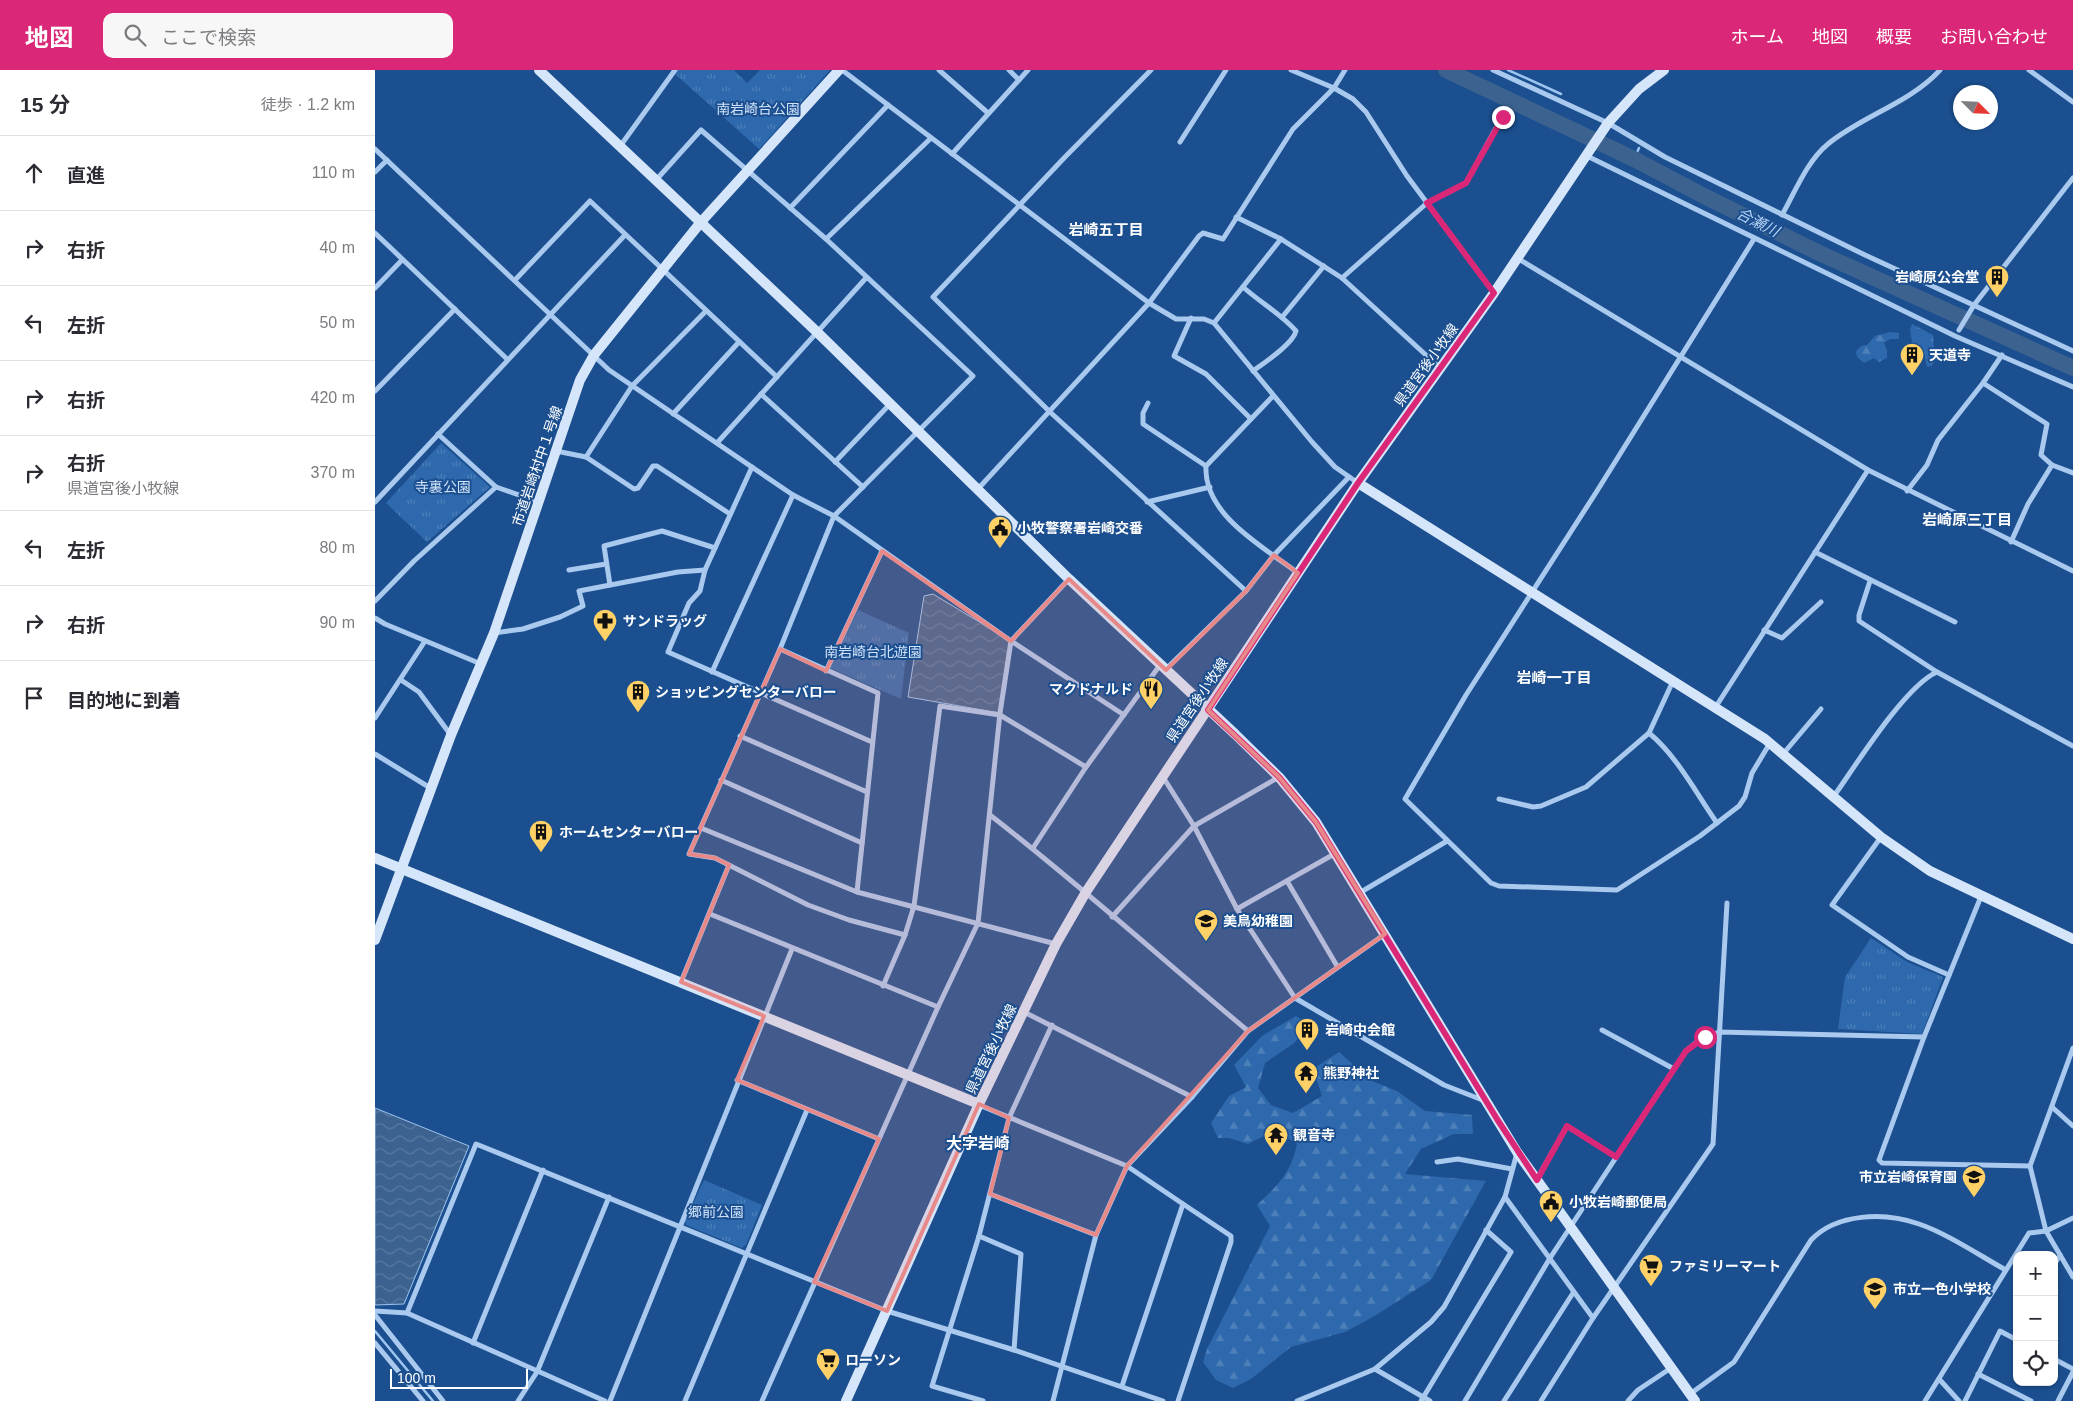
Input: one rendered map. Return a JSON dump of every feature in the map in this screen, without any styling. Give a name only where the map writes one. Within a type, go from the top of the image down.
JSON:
[{"type":"street","points":[[539,70],[621,145],[817,332],[1069,579],[1279,777],[1316,822],[1361,892],[1517,1152],[1693,1398],[1734,1362],[1811,1240],[1821,1229],[1852,1218],[1886,1218],[1918,1224],[2004,1269]]},
{"type":"street","points":[[621,145],[675,70]]},
{"type":"street","points":[[841,70],[1149,303],[1176,319],[1204,319],[1214,323],[1273,396],[1335,467],[1349,478],[1771,743],[1881,837],[1930,871],[2073,939]]},
{"type":"street","name":"市道岩崎村中１号線","points":[[376,934],[451,736],[493,633],[540,502],[580,380],[594,355],[701,222],[841,70]]},
{"type":"street","points":[[939,70],[988,113]]},
{"type":"street","points":[[1009,70],[1019,80]]},
{"type":"street","points":[[952,154],[1028,70]]},
{"type":"street","points":[[1151,70],[1065,157],[933,298],[1050,412],[1246,591]]},
{"type":"street","points":[[1180,142],[1226,70]]},
{"type":"street","points":[[1291,70],[1334,88],[1353,100],[1366,112],[1427,203],[1494,293]]},
{"type":"street","points":[[977,490],[1149,303],[1199,236],[1203,233],[1223,239],[1293,128],[1334,88],[1345,70]]},
{"type":"street","points":[[1493,70],[1782,215],[2073,351]]},
{"type":"street","name":"県道宮後小牧線","points":[[846,1401],[979,1104],[1056,944],[1086,892],[1162,775],[1208,710],[1358,483],[1494,293],[1606,126],[1639,89],[1664,70]]},
{"type":"street","points":[[1782,215],[1814,160],[1828,144],[1915,90],[1940,70]]},
{"type":"street","points":[[2029,70],[2073,102]]},
{"type":"street","points":[[790,208],[888,105]]},
{"type":"street","points":[[1341,278],[1427,203],[1466,183],[1503,117]]},
{"type":"street","points":[[656,180],[701,130],[827,239],[866,278],[973,376],[834,516],[779,649],[689,854],[715,858],[808,905],[857,923],[905,935]]},
{"type":"street","points":[[827,239],[931,138]]},
{"type":"street","points":[[375,149],[609,370],[793,495],[834,516],[1011,641],[1124,715]]},
{"type":"street","points":[[1587,156],[1955,336],[2073,386]]},
{"type":"street","points":[[375,172],[387,160]]},
{"type":"street","points":[[1959,330],[1974,305],[2073,178]]},
{"type":"street","points":[[515,280],[590,201],[777,377]]},
{"type":"street","points":[[1236,217],[1281,239],[1341,278],[1441,368]]},
{"type":"street","points":[[375,233],[507,359]]},
{"type":"street","points":[[375,502],[625,235]]},
{"type":"street","points":[[1214,323],[1281,239]]},
{"type":"street","points":[[1754,239],[1405,796],[1405,799],[1491,883],[1499,886],[1610,891],[1624,886],[1739,806],[1745,797],[1752,773],[1771,743]]},
{"type":"street","points":[[1517,258],[1868,470],[1907,491],[2073,571]]},
{"type":"street","points":[[375,288],[402,260]]},
{"type":"street","points":[[1283,316],[1324,266]]},
{"type":"street","points":[[717,443],[866,278]]},
{"type":"street","points":[[1243,287],[1267,308],[1283,316],[1296,331],[1296,334],[1253,372]]},
{"type":"street","points":[[375,391],[455,309]]},
{"type":"street","points":[[586,457],[632,386],[706,311]]},
{"type":"street","points":[[1191,318],[1174,356],[1206,374],[1251,419]]},
{"type":"street","points":[[673,414],[739,342]]},
{"type":"street","points":[[1907,491],[1927,465],[1938,440],[1983,383],[2001,355]]},
{"type":"street","points":[[1983,383],[2047,424],[2041,455],[2052,465],[2073,473]]},
{"type":"street","points":[[761,394],[863,487]]},
{"type":"street","points":[[1273,396],[1206,466],[1206,474],[1217,506],[1225,515],[1298,573]]},
{"type":"street","points":[[835,462],[890,403]]},
{"type":"street","points":[[1148,403],[1143,413],[1143,424],[1206,466]]},
{"type":"street","points":[[438,434],[496,487],[540,502]]},
{"type":"street","points":[[556,451],[586,457],[634,489],[638,488],[653,466],[657,466],[730,514]]},
{"type":"street","points":[[2011,542],[2028,504],[2052,465]]},
{"type":"street","points":[[752,467],[705,570],[700,591],[689,603],[669,652],[872,742]]},
{"type":"street","points":[[1715,708],[1868,470]]},
{"type":"street","points":[[1033,848],[1086,767],[1124,715],[1163,667],[1246,591],[1274,555],[1349,478]]},
{"type":"street","points":[[375,601],[414,561],[496,487]]},
{"type":"street","points":[[1147,502],[1210,487]]},
{"type":"street","points":[[712,672],[793,495]]},
{"type":"street","points":[[610,585],[603,546],[662,531],[715,548]]},
{"type":"street","points":[[826,671],[883,551]]},
{"type":"street","points":[[1815,552],[1955,622]]},
{"type":"street","points":[[569,570],[607,564]]},
{"type":"street","points":[[493,633],[523,629],[560,618],[583,606],[579,591],[678,572],[705,570]]},
{"type":"street","points":[[762,1401],[938,1007],[978,923],[999,716],[1011,641],[1069,579]]},
{"type":"street","points":[[1870,581],[1859,615],[1859,621],[1937,672],[2073,746]]},
{"type":"street","points":[[1764,630],[1782,638],[1821,602]]},
{"type":"street","points":[[375,618],[481,664]]},
{"type":"street","points":[[375,718],[425,641]]},
{"type":"street","points":[[779,649],[878,693],[857,892]]},
{"type":"street","points":[[1835,796],[1893,714],[1926,677],[1937,672]]},
{"type":"street","points":[[401,680],[419,692],[451,736]]},
{"type":"street","points":[[1499,799],[1533,808],[1547,805],[1586,787],[1649,733],[1673,682]]},
{"type":"street","points":[[883,986],[905,935],[914,906],[940,706],[999,716],[1086,767]]},
{"type":"street","points":[[1783,754],[1821,709]]},
{"type":"street","points":[[1649,733],[1660,743],[1682,771],[1717,823]]},
{"type":"street","points":[[740,736],[867,792]]},
{"type":"street","points":[[375,754],[432,789]]},
{"type":"street","points":[[1162,775],[1195,826],[1237,909],[1295,998],[1444,1085],[1488,1102]]},
{"type":"street","points":[[1113,917],[1195,826],[1279,777]]},
{"type":"street","points":[[721,780],[862,842]]},
{"type":"street","points":[[990,815],[1086,892],[1248,1031]]},
{"type":"street","points":[[701,828],[857,892],[1056,944]]},
{"type":"street","points":[[1881,837],[1832,906],[1907,957],[1949,975]]},
{"type":"street","points":[[1361,892],[1447,841]]},
{"type":"street","points":[[1237,909],[1336,854]]},
{"type":"street","points":[[375,858],[909,1075],[1127,1166],[1231,1236],[1231,1242],[1178,1401]]},
{"type":"street","points":[[681,982],[729,865]]},
{"type":"street","points":[[1287,881],[1337,966]]},
{"type":"street","points":[[1981,894],[1924,1038],[1879,1160],[1882,1163],[2030,1166]]},
{"type":"street","points":[[1542,1401],[1613,1287],[1713,1144],[1727,902]]},
{"type":"street","points":[[710,914],[938,1007]]},
{"type":"street","points":[[1053,1401],[1096,1235],[1127,1166],[1192,1097],[1248,1031],[1337,966],[1385,934]]},
{"type":"street","points":[[610,1401],[737,1080],[792,949]]},
{"type":"street","points":[[1024,1012],[1192,1097]]},
{"type":"street","points":[[983,1401],[932,1386],[979,1236],[1009,1118],[1052,1025]]},
{"type":"street","points":[[1602,1030],[1675,1069]]},
{"type":"street","points":[[1465,1401],[1550,1258],[1686,1051],[1698,1041],[1719,1032],[1924,1038]]},
{"type":"street","points":[[2073,1048],[2030,1166],[2046,1231],[2073,1277]]},
{"type":"street","points":[[737,1080],[879,1139]]},
{"type":"street","points":[[2052,1107],[2073,1126]]},
{"type":"street","points":[[685,1401],[807,1110]]},
{"type":"street","points":[[1537,1180],[1567,1126],[1616,1157]]},
{"type":"street","points":[[407,1313],[476,1144],[609,1197],[678,1228],[887,1311],[950,1332],[1014,1350],[1163,1401]]},
{"type":"street","points":[[1297,1401],[1375,1369],[1431,1322],[1444,1306],[1505,1197],[1517,1152]]},
{"type":"street","points":[[1437,1162],[1458,1160],[1512,1168]]},
{"type":"street","points":[[473,1343],[543,1170]]},
{"type":"street","points":[[990,1194],[1096,1235]]},
{"type":"street","points":[[521,1400],[537,1372],[609,1197]]},
{"type":"street","points":[[1505,1197],[1593,1318]]},
{"type":"street","points":[[1122,1386],[1183,1204]]},
{"type":"street","points":[[1925,1401],[2004,1269],[2029,1233],[2046,1231],[2073,1218]]},
{"type":"street","points":[[1423,1399],[1511,1252],[1487,1230]]},
{"type":"street","points":[[979,1236],[1021,1254],[1014,1350]]},
{"type":"street","points":[[1505,1401],[1573,1293]]},
{"type":"street","points":[[375,1313],[407,1313],[605,1401]]},
{"type":"street","points":[[375,1313],[443,1401]]},
{"type":"street","points":[[1965,1401],[2000,1331],[2013,1338]]},
{"type":"street","points":[[375,1343],[423,1401]]},
{"type":"street","points":[[2058,1362],[2073,1371],[2058,1401]]},
{"type":"street","points":[[1629,1401],[1638,1390],[1671,1368]]},
{"type":"street","points":[[1375,1369],[1423,1399],[1430,1401]]},
{"type":"street","points":[[1978,1374],[2031,1401]]},
{"type":"street","points":[[1939,1379],[1959,1401]]},
{"type":"highlighted area","points":[[882,551],[1011,641],[1069,579],[1166,670],[1246,591],[1274,555],[1298,573],[1208,710],[1279,777],[1316,822],[1385,934],[1248,1031],[1127,1166],[1096,1235],[990,1194],[1009,1118],[979,1104],[887,1311],[814,1282],[879,1139],[737,1080],[764,1016],[681,982],[729,865],[715,858],[689,854],[780,649],[826,671]]},
{"type":"green space","name":"南岩崎台公園","points":[[678,70],[734,70],[747,83],[760,70],[830,70],[759,149],[675,74]]},
{"type":"green space","points":[[1912,324],[1933,335],[1934,348],[1939,355],[1931,366],[1927,367],[1923,349],[1913,348],[1910,330]]},
{"type":"green space","points":[[1890,332],[1899,333],[1899,339],[1890,339],[1884,343],[1887,350],[1887,358],[1879,362],[1874,358],[1864,363],[1857,357],[1856,351],[1861,346],[1867,345],[1875,336]]},
{"type":"green space","name":"寺裏公園","points":[[441,443],[490,487],[427,542],[386,503]]},
{"type":"green space","name":"南岩崎台北遊園","points":[[858,610],[909,633],[901,699],[830,668]]},
{"type":"green space","points":[[1871,938],[1907,962],[1943,977],[1922,1034],[1838,1029],[1845,977]]},
{"type":"green space","points":[[1296,1016],[1310,1025],[1294,1043],[1265,1063],[1258,1088],[1271,1105],[1293,1113],[1322,1096],[1313,1069],[1339,1052],[1372,1081],[1397,1091],[1425,1111],[1472,1115],[1473,1134],[1454,1134],[1421,1149],[1405,1174],[1486,1181],[1431,1280],[1373,1317],[1345,1332],[1291,1347],[1251,1379],[1233,1388],[1216,1380],[1203,1362],[1207,1349],[1270,1226],[1257,1205],[1283,1178],[1291,1163],[1297,1144],[1276,1130],[1248,1144],[1229,1138],[1218,1138],[1211,1123],[1229,1096],[1246,1087],[1234,1065],[1262,1036]]},
{"type":"green space","name":"郷前公園","points":[[704,1180],[762,1205],[746,1245],[742,1248],[686,1225],[685,1221]]},
{"type":"water","points":[[933,594],[1011,641],[1000,713],[908,697],[924,596]]},
{"type":"water","points":[[375,1108],[469,1146],[404,1304],[375,1305]]},
{"type":"waterway","name":"合瀬川","points":[[1446,70],[1634,159],[1817,252],[2073,368]]},
{"type":"waterway","points":[[1508,70],[1561,94]]},
{"type":"waterway","points":[[1634,159],[1639,148]]},
{"type":"waterway","points":[[375,1331],[433,1401]]},
{"type":"place","name":"岩崎原公会堂","points":[[1997,298]]},
{"type":"place","name":"天道寺","points":[[1912,376]]},
{"type":"place","name":"小牧警察署岩崎交番","points":[[1000,549]]},
{"type":"place","name":"サンドラッグ","points":[[605,642]]},
{"type":"place","name":"マクドナルド","points":[[1151,710]]},
{"type":"place","name":"ショッピングセンターバロー","points":[[638,713]]},
{"type":"place","name":"ホームセンターバロー","points":[[541,853]]},
{"type":"place","name":"美鳥幼稚園","points":[[1206,942]]},
{"type":"place","name":"岩崎中会館","points":[[1307,1051]]},
{"type":"place","name":"熊野神社","points":[[1306,1094]]},
{"type":"place","name":"観音寺","points":[[1276,1156]]},
{"type":"place","name":"市立岩崎保育園","points":[[1974,1198]]},
{"type":"place","name":"小牧岩崎郵便局","points":[[1551,1223]]},
{"type":"place","name":"ファミリーマート","points":[[1651,1287]]},
{"type":"place","name":"市立一色小学校","points":[[1875,1310]]},
{"type":"place","name":"ローソン","points":[[828,1381]]},
{"type":"district","name":"岩崎五丁目","points":[[1106,229]]},
{"type":"district","name":"岩崎原三丁目","points":[[1967,519]]},
{"type":"district","name":"岩崎一丁目","points":[[1554,677]]},
{"type":"district","name":"大字岩崎","points":[[978,1143]]},
{"type":"route","points":[[1503,117],[1466,183],[1427,203],[1494,293],[1358,483],[1208,710],[1279,777],[1316,822],[1361,892],[1465,1068],[1488,1102],[1517,1152],[1537,1180],[1567,1126],[1616,1157],[1686,1051],[1705,1037]]}]
